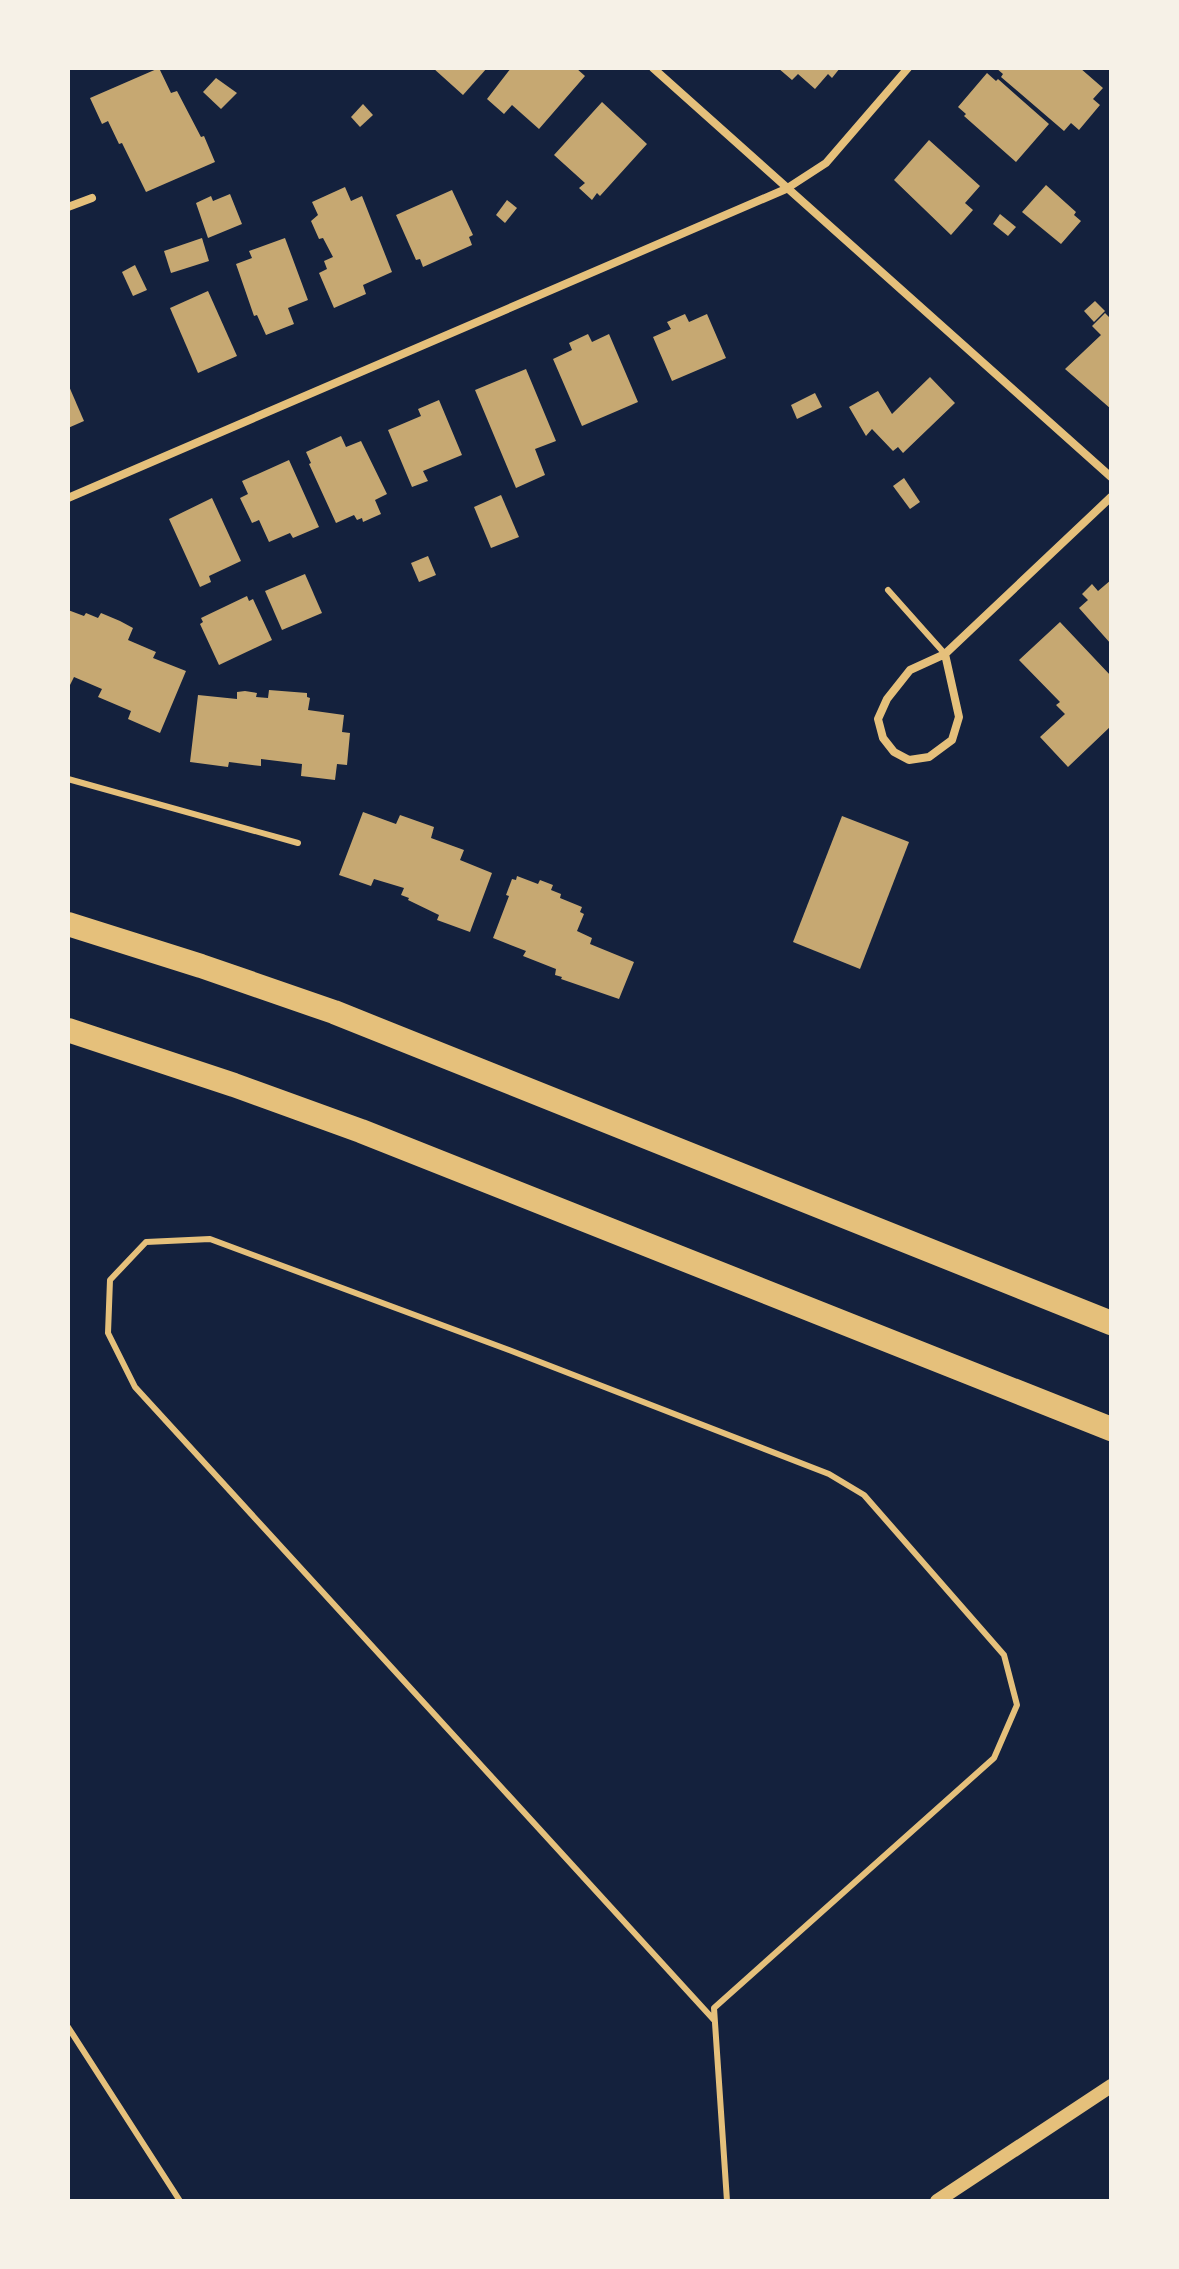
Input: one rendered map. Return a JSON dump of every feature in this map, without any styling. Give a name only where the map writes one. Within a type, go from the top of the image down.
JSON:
[{"type":"highway","points":[[68,924],[334,1012],[1111,1323]]},
{"type":"highway","points":[[68,1030],[361,1131],[1111,1429]]},
{"type":"street","points":[[653,68],[1111,477]]},
{"type":"street","points":[[68,498],[786,189],[826,163],[908,68]]},
{"type":"street","points":[[68,207],[92,198]]},
{"type":"street","points":[[945,654],[959,717],[952,740],[929,757],[909,760],[894,752],[883,738],[878,719],[887,699],[910,670],[945,654],[1111,497]]},
{"type":"street","points":[[937,2201],[1111,2086]]},
{"type":"lane","points":[[888,590],[945,654]]},
{"type":"lane","points":[[68,779],[298,843]]},
{"type":"lane","points":[[714,2020],[135,1387],[108,1333],[110,1280],[146,1242],[210,1239],[829,1474],[864,1495],[1004,1655],[1017,1705],[994,1758],[714,2008],[727,2201]]},
{"type":"lane","points":[[68,2027],[180,2201]]},
{"type":"building","points":[[159,68],[171,93],[177,91],[201,137],[204,136],[215,162],[146,192],[122,143],[119,144],[108,121],[102,124],[90,98]]},
{"type":"building","points":[[433,68],[487,68],[463,95]]},
{"type":"building","points":[[511,68],[576,68],[585,76],[539,129],[512,105],[504,114],[487,99]]},
{"type":"building","points":[[778,68],[840,68],[832,78],[828,74],[815,89],[798,74],[792,80]]},
{"type":"building","points":[[996,68],[1080,68],[1103,88],[1093,99],[1100,105],[1079,130],[1071,123],[1064,131],[1001,77],[1003,74]]},
{"type":"building","points":[[987,73],[1049,124],[1016,162],[964,116],[966,114],[958,107]]},
{"type":"building","points":[[216,78],[237,93],[221,109],[203,92]]},
{"type":"building","points":[[602,102],[647,144],[600,196],[597,193],[592,200],[579,188],[585,183],[554,155]]},
{"type":"building","points":[[363,104],[373,115],[360,127],[351,117]]},
{"type":"building","points":[[929,140],[980,186],[965,203],[973,210],[951,235],[894,180]]},
{"type":"building","points":[[1046,185],[1076,212],[1074,215],[1081,221],[1061,244],[1022,212]]},
{"type":"building","points":[[345,187],[351,201],[362,196],[392,272],[363,285],[366,294],[334,308],[319,273],[327,269],[324,261],[333,257],[323,238],[319,239],[311,221],[318,215],[312,202]]},
{"type":"building","points":[[452,190],[473,235],[469,237],[472,245],[423,267],[420,259],[416,260],[396,215]]},
{"type":"building","points":[[230,194],[242,224],[208,238],[196,203],[211,196],[213,201]]},
{"type":"building","points":[[507,200],[517,208],[505,223],[496,215]]},
{"type":"building","points":[[1000,214],[1016,227],[1008,236],[993,224]]},
{"type":"building","points":[[202,238],[209,261],[171,273],[164,251]]},
{"type":"building","points":[[285,238],[308,300],[288,308],[294,324],[266,335],[257,315],[254,316],[236,264],[252,258],[249,251]]},
{"type":"building","points":[[135,265],[147,290],[133,296],[122,272]]},
{"type":"building","points":[[208,291],[237,356],[198,373],[170,308]]},
{"type":"building","points":[[1095,301],[1105,311],[1094,322],[1084,311]]},
{"type":"building","points":[[1105,313],[1111,319],[1111,409],[1065,369],[1101,335],[1092,326]]},
{"type":"building","points":[[685,314],[689,322],[707,314],[726,358],[672,381],[653,337],[671,329],[667,322]]},
{"type":"building","points":[[588,334],[592,342],[609,334],[638,402],[582,426],[553,359],[572,350],[569,343]]},
{"type":"building","points":[[526,369],[556,441],[535,449],[545,475],[516,488],[475,390]]},
{"type":"building","points":[[930,377],[955,403],[903,453],[898,447],[893,451],[872,429],[866,436],[849,407],[878,391],[892,414]]},
{"type":"building","points":[[68,384],[84,421],[68,428]]},
{"type":"building","points":[[815,393],[822,407],[797,419],[791,405]]},
{"type":"building","points":[[439,400],[462,455],[423,471],[428,481],[412,487],[388,430],[421,416],[418,409]]},
{"type":"building","points":[[341,436],[346,447],[361,441],[387,494],[375,500],[381,514],[363,522],[362,518],[357,520],[354,515],[336,523],[309,464],[306,452]]},
{"type":"building","points":[[289,460],[319,527],[293,538],[290,533],[269,542],[259,520],[252,523],[240,498],[248,494],[242,481]]},
{"type":"building","points":[[904,478],[920,502],[910,509],[893,486]]},
{"type":"building","points":[[501,495],[519,537],[491,548],[474,507]]},
{"type":"building","points":[[212,498],[241,561],[209,576],[211,582],[200,587],[169,519]]},
{"type":"building","points":[[428,556],[436,575],[419,582],[411,563]]},
{"type":"building","points":[[305,574],[322,613],[282,630],[265,591]]},
{"type":"building","points":[[1111,580],[1111,644],[1079,608],[1088,600],[1082,594],[1092,584],[1098,591]]},
{"type":"building","points":[[247,596],[249,601],[253,599],[272,640],[219,665],[200,624],[203,622],[201,618]]},
{"type":"building","points":[[68,610],[98,618],[101,613],[120,621],[133,628],[128,640],[156,652],[153,658],[186,671],[160,733],[128,719],[131,711],[98,697],[102,689],[74,677],[68,684]]},
{"type":"building","points":[[1060,622],[1111,676],[1111,726],[1068,767],[1040,737],[1065,714],[1056,705],[1060,702],[1019,660]]},
{"type":"building","points":[[269,690],[307,693],[310,698],[308,710],[344,715],[342,732],[350,733],[347,765],[337,764],[335,780],[301,776],[302,764],[261,759],[261,766],[229,762],[228,767],[190,762],[198,695],[237,699],[237,692],[245,691],[257,693],[256,697],[268,698]]},
{"type":"building","points":[[363,812],[396,824],[400,815],[434,827],[431,838],[464,850],[460,860],[492,873],[470,932],[437,920],[439,915],[401,895],[404,888],[374,879],[371,886],[339,875]]},
{"type":"building","points":[[842,816],[909,842],[860,969],[793,942]]},
{"type":"building","points":[[517,876],[538,884],[540,880],[553,885],[551,890],[561,894],[560,898],[582,907],[580,912],[584,914],[577,931],[592,938],[590,944],[634,962],[619,999],[561,979],[555,975],[556,969],[523,956],[526,951],[493,938],[512,879],[516,880]]}]
